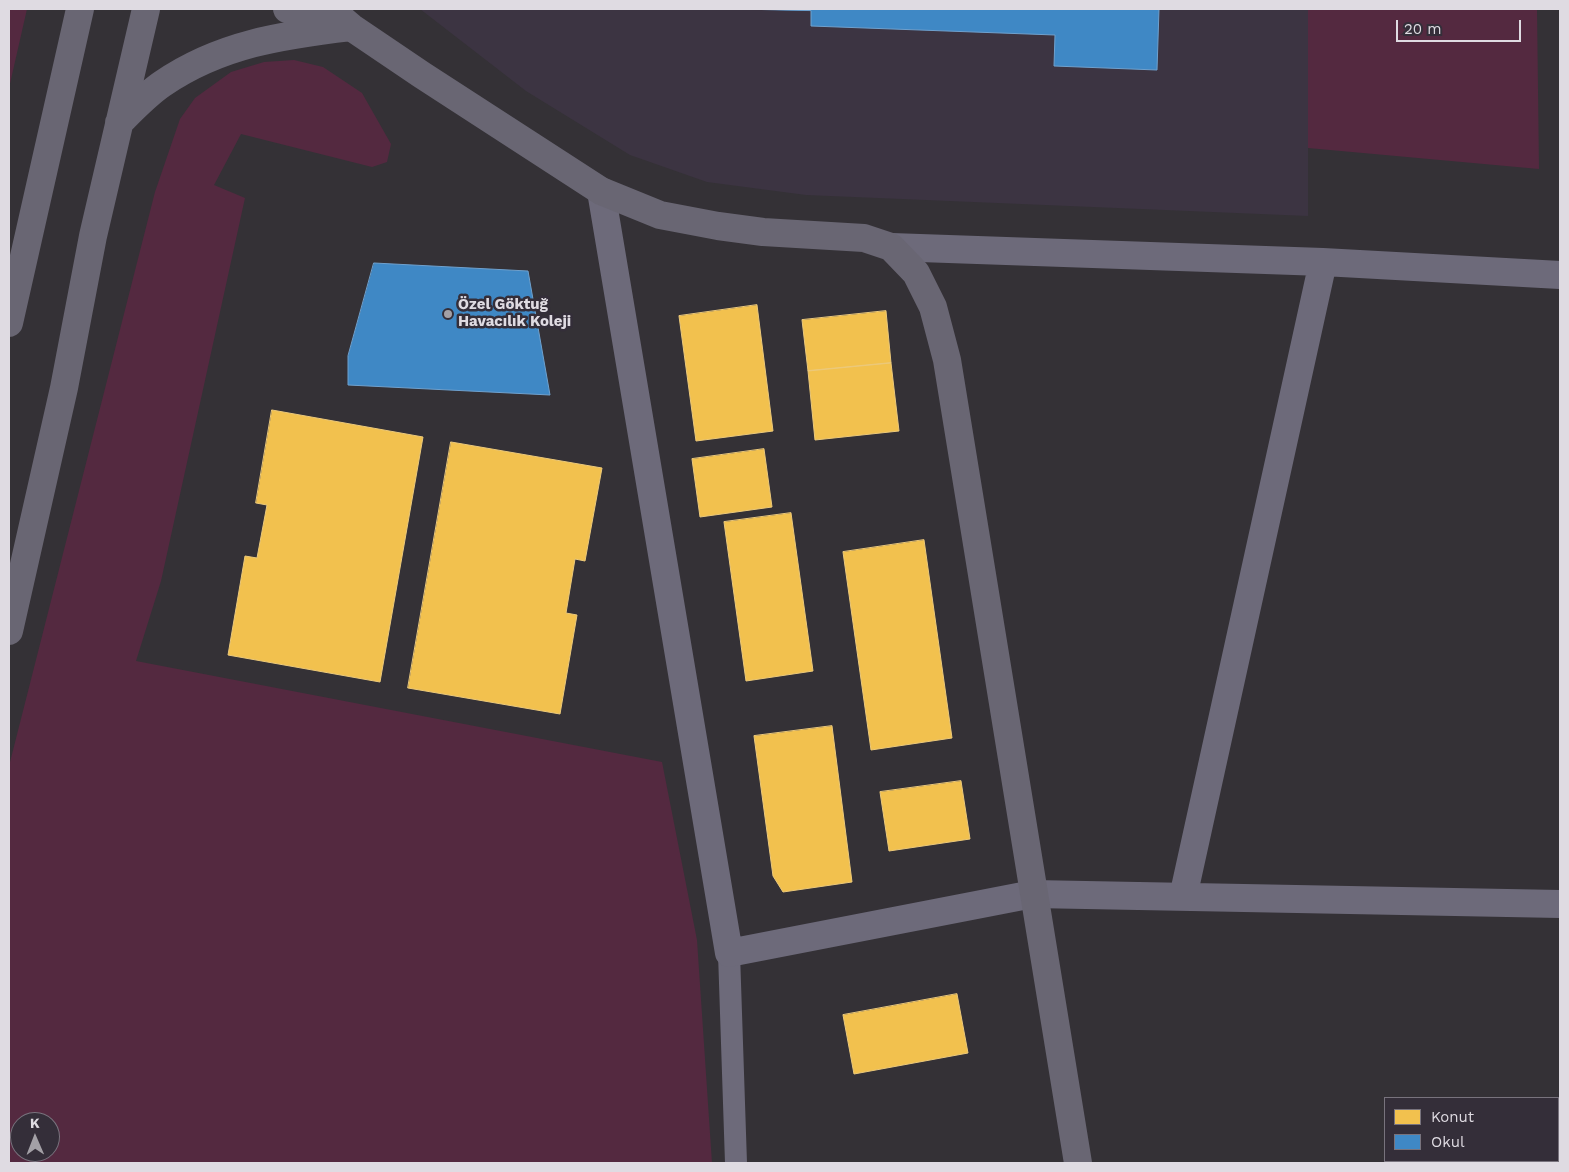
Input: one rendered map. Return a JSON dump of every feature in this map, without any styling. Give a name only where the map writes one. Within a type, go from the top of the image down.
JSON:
[{"type":"highway","points":[[9,323],[80,9]]},
{"type":"highway","points":[[9,631],[64,388],[92,236],[146,9]]},
{"type":"highway","points":[[287,9],[351,27]]},
{"type":"highway","points":[[330,9],[351,27],[422,75],[601,191],[660,215],[718,226],[764,232],[864,238],[892,247],[916,273],[933,307],[947,360],[1078,1163]]},
{"type":"highway","points":[[119,123],[161,84],[210,56],[266,39],[351,27]]},
{"type":"street","points":[[601,191],[728,953],[1033,894],[1560,904]]},
{"type":"street","points":[[892,247],[1322,262],[1560,275]]},
{"type":"street","points":[[1183,897],[1322,262]]},
{"type":"lane","points":[[728,953],[736,1163]]},
{"type":"shaded area","points":[[9,9],[27,9],[9,88]]},
{"type":"shaded area","points":[[420,9],[1308,9],[1308,216],[806,195],[707,182],[630,155],[526,91]]},
{"type":"shaded area","points":[[1308,9],[1537,9],[1539,169],[1308,148]]},
{"type":"shaded area","points":[[294,60],[323,67],[362,93],[391,144],[387,162],[372,167],[241,134],[214,185],[245,198],[161,581],[136,661],[662,762],[697,940],[712,1163],[9,1163],[9,766],[155,192],[180,119],[195,98],[231,72],[264,62]]},
{"type":"building: Konut","points":[[757,305],[773,431],[696,441],[679,316]]},
{"type":"building: Konut","points":[[886,311],[891,363],[808,371],[802,320]]},
{"type":"building: Konut","points":[[891,363],[899,431],[815,440],[808,371]]},
{"type":"building: Konut","points":[[272,410],[423,437],[380,682],[228,655],[245,556],[257,558],[267,505],[256,503]]},
{"type":"building: Konut","points":[[451,442],[602,468],[585,561],[575,559],[566,613],[577,615],[560,714],[408,688]]},
{"type":"building: Konut","points":[[764,449],[772,507],[700,517],[692,459]]},
{"type":"building: Konut","points":[[791,513],[813,671],[746,681],[724,522]]},
{"type":"building: Konut","points":[[924,540],[952,738],[871,750],[843,552]]},
{"type":"building: Konut","points":[[832,726],[852,882],[783,892],[773,876],[754,736]]},
{"type":"building: Konut","points":[[961,781],[970,839],[889,851],[880,792]]},
{"type":"building: Konut","points":[[957,994],[968,1053],[854,1074],[843,1015]]},
{"type":"building: Okul","points":[[739,9],[1159,9],[1157,70],[1054,66],[1055,35],[811,26],[811,11]]},
{"type":"building: Okul","name":"Özel Göktuğ Havacılık Koleji","points":[[374,263],[528,271],[550,395],[348,385],[348,356]]},
{"type":"place","name":"Özel Göktuğ Havacılık Koleji","points":[[448,314]]}]
